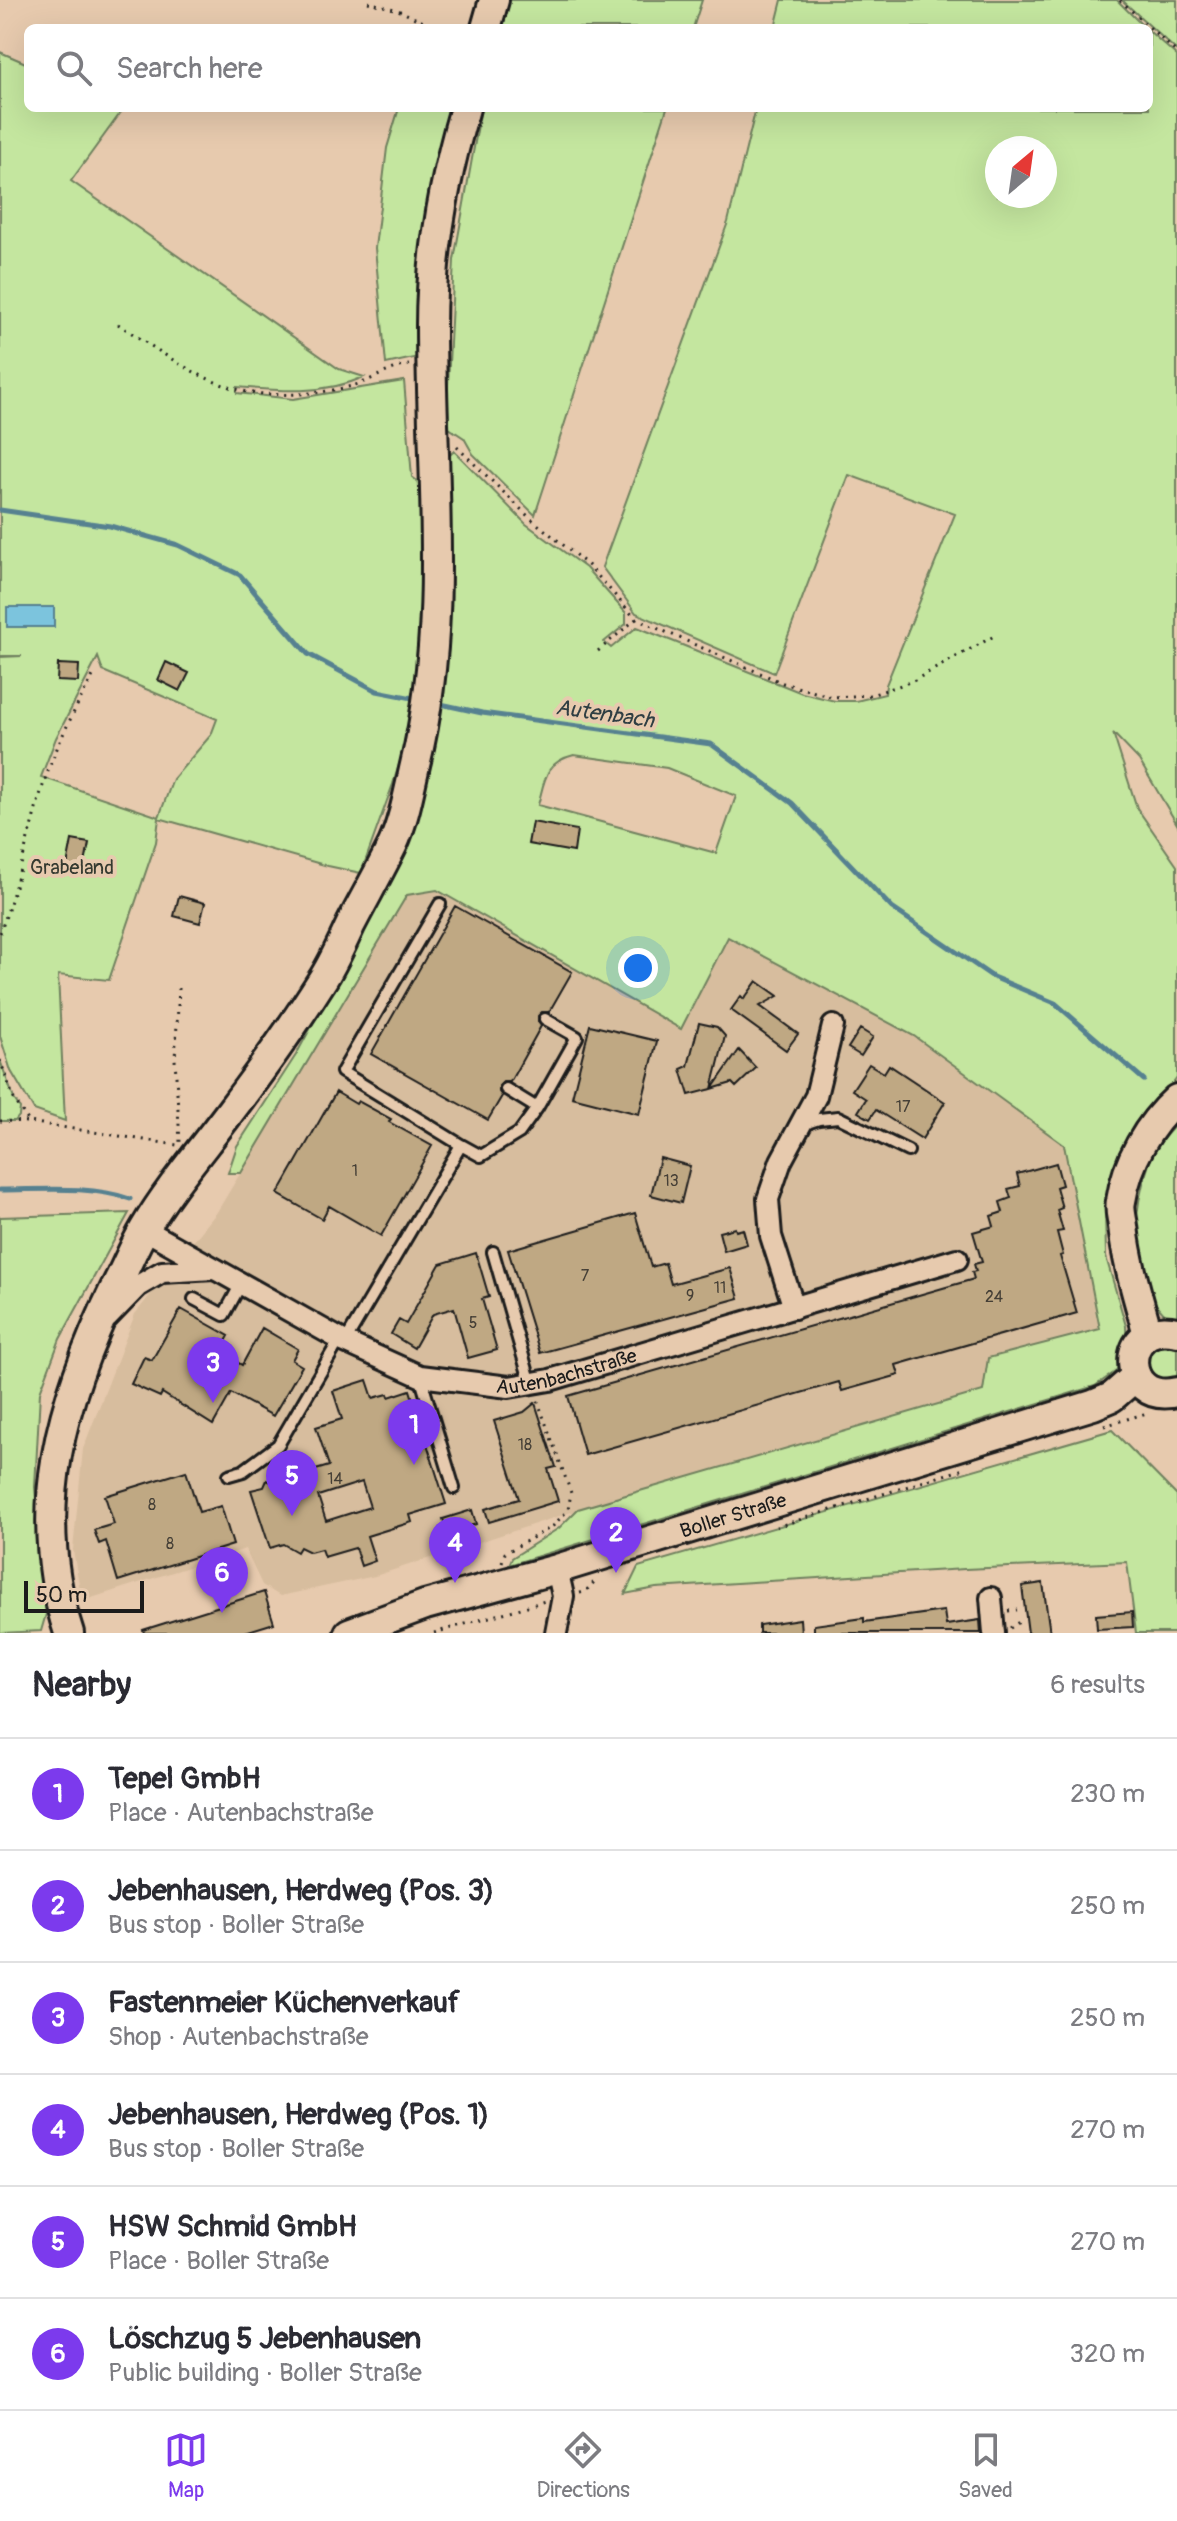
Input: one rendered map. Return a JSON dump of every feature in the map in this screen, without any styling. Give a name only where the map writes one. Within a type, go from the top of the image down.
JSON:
[{"type":"street","points":[[487,24],[494,0]]},
{"type":"street","points":[[69,1633],[58,1600],[53,1553],[52,1502],[56,1452],[75,1382],[94,1333],[144,1229],[322,981],[395,839],[424,731],[432,681],[436,600],[431,323],[437,245],[456,137],[464,112]]},
{"type":"street","points":[[794,1308],[771,1236],[768,1199],[781,1161],[816,1096],[833,1026]]},
{"type":"street","points":[[1148,1334],[1125,1252],[1120,1203],[1133,1158],[1166,1109],[1177,1099]]},
{"type":"street","name":"Autenbachstraße","points":[[144,1229],[342,1340],[420,1376],[509,1387],[550,1380],[957,1259]]},
{"type":"street","points":[[94,1333],[138,1286],[162,1272],[215,1269]]},
{"type":"street","points":[[1177,1332],[1167,1330],[1148,1334],[1140,1341],[1133,1358],[1136,1376],[1149,1390],[1177,1392]]},
{"type":"street","name":"Boller Straße","points":[[349,1633],[425,1605],[507,1584],[560,1582],[795,1497],[1093,1405],[1112,1397],[1136,1376]]},
{"type":"street","points":[[556,1633],[560,1582]]},
{"type":"street","points":[[991,1598],[994,1633]]},
{"type":"lane","points":[[440,904],[342,1072],[481,1156],[519,1133],[537,1108],[577,1037],[545,1019]]},
{"type":"lane","points":[[506,1089],[537,1108]]},
{"type":"lane","points":[[799,1126],[838,1117],[908,1151]]},
{"type":"lane","points":[[229,1475],[243,1471],[278,1445],[461,1145]]},
{"type":"lane","points":[[493,1252],[531,1384]]},
{"type":"lane","points":[[194,1299],[224,1315],[241,1284]]},
{"type":"lane","points":[[420,1376],[454,1488]]},
{"type":"path","points":[[1120,0],[1146,24]]},
{"type":"path","points":[[368,2],[398,10],[428,24]]},
{"type":"path","points":[[1153,31],[1177,53]]},
{"type":"path","points":[[118,324],[189,369],[237,390],[293,395],[308,393],[353,385],[392,368],[432,361]]},
{"type":"path","points":[[434,424],[529,517],[589,566],[636,619],[783,683],[832,697],[871,695],[913,681],[994,636]]},
{"type":"path","points":[[598,651],[636,619]]},
{"type":"path","points":[[0,933],[14,895],[42,790],[67,723],[94,674]]},
{"type":"path","points":[[0,1121],[29,1122],[180,1146],[175,1059],[179,988]]},
{"type":"path","points":[[0,1060],[14,1099],[29,1122]]},
{"type":"path","points":[[507,1584],[501,1566],[505,1553],[552,1527],[568,1510],[571,1493],[531,1384]]},
{"type":"path","points":[[434,1633],[560,1582],[585,1592],[599,1578]]},
{"type":"shaded area","points":[[437,890],[681,1029],[728,937],[914,1036],[1064,1145],[1100,1330],[988,1358],[983,1391],[901,1421],[590,1506],[375,1576],[280,1596],[262,1585],[245,1549],[82,1601],[73,1550],[83,1449],[135,1314],[217,1212],[407,895]]},
{"type":"green space","points":[[508,0],[702,0],[694,24],[502,24]]},
{"type":"green space","points":[[782,0],[1117,0],[1141,24],[776,24]]},
{"type":"green space","points":[[1177,0],[1177,51],[1153,29],[1153,24],[1148,24],[1123,1]]},
{"type":"green space","points":[[1153,35],[1177,56],[1177,824],[1139,760],[1113,733],[1137,808],[1177,866],[1177,1078],[1125,1147],[1112,1178],[1105,1208],[1106,1257],[1126,1326],[1127,1354],[1115,1372],[1095,1386],[509,1565],[512,1558],[559,1528],[578,1509],[983,1391],[988,1358],[1100,1329],[1064,1145],[914,1036],[728,937],[681,1029],[437,890],[407,895],[241,1173],[228,1173],[237,1146],[296,1055],[399,865],[437,727],[448,654],[451,575],[448,457],[454,451],[526,524],[586,568],[626,613],[626,624],[604,642],[611,648],[637,627],[802,693],[835,701],[856,701],[885,694],[955,514],[849,475],[774,673],[636,613],[602,567],[728,222],[755,112],[1153,112]],"holes":[[[574,755],[667,768],[736,796],[716,853],[538,805],[552,767]]]},
{"type":"green space","name":"Grabeland","points":[[0,52],[24,62],[24,112],[121,112],[71,181],[339,369],[364,377],[318,389],[237,387],[237,393],[293,399],[404,381],[412,477],[424,486],[421,693],[361,873],[159,818],[156,842],[109,980],[58,975],[65,1121],[34,1110],[11,1071],[0,1036],[0,657],[22,656],[0,656]],"holes":[[[98,657],[103,671],[217,719],[211,735],[173,779],[159,817],[41,777],[56,738]]]},
{"type":"green space","points":[[398,112],[454,112],[423,356],[386,364],[375,248],[387,148]]},
{"type":"green space","points":[[480,112],[666,112],[535,515],[473,454],[464,438],[446,426],[454,260]]},
{"type":"green space","points":[[0,1060],[20,1108],[15,1121],[0,1121]]},
{"type":"green space","points":[[1177,1123],[1177,1324],[1160,1309],[1148,1292],[1141,1272],[1136,1228],[1138,1206],[1151,1158]]},
{"type":"green space","points":[[129,1213],[60,1339],[40,1392],[35,1487],[46,1614],[41,1631],[0,1633],[0,1217]]},
{"type":"green space","points":[[1159,1344],[1177,1349],[1177,1376],[1169,1380],[1148,1373],[1148,1356]]},
{"type":"green space","points":[[1112,1430],[1177,1496],[1177,1633],[1136,1633],[1127,1562],[656,1588],[625,1594],[638,1567]]},
{"type":"water","points":[[7,607],[54,607],[54,627],[7,627]]},
{"type":"building","points":[[166,662],[189,673],[180,691],[158,680]]},
{"type":"building","points":[[58,664],[79,665],[78,682],[57,681]]},
{"type":"building","points":[[532,822],[577,830],[574,852],[528,844]]},
{"type":"building","points":[[72,840],[89,843],[84,869],[67,866]]},
{"type":"building","points":[[179,896],[205,903],[200,923],[174,916]]},
{"type":"building","points":[[455,906],[572,972],[549,1012],[538,1016],[541,1026],[510,1082],[499,1086],[502,1096],[488,1120],[371,1054]]},
{"type":"building","points":[[757,981],[778,996],[760,1006],[798,1034],[786,1050],[731,1010]]},
{"type":"building","points":[[699,1023],[717,1027],[725,1036],[712,1089],[689,1095],[681,1069],[688,1066]]},
{"type":"building","points":[[590,1025],[657,1041],[639,1114],[572,1097]]},
{"type":"building","points":[[860,1029],[873,1037],[861,1056],[848,1048]]},
{"type":"building","points":[[739,1050],[756,1068],[736,1087],[732,1083],[712,1089]]},
{"type":"building","points":[[869,1064],[884,1073],[889,1065],[945,1102],[922,1139],[876,1110],[870,1119],[858,1112],[866,1099],[852,1090]]},
{"type":"building","points":[[336,1092],[391,1119],[389,1122],[432,1146],[381,1236],[329,1206],[322,1219],[278,1194]]},
{"type":"building","points":[[660,1158],[690,1166],[681,1203],[651,1195]]},
{"type":"building","points":[[1056,1163],[1062,1185],[1056,1187],[1062,1208],[1057,1210],[1063,1231],[1057,1232],[1063,1255],[1060,1256],[1077,1313],[896,1365],[899,1375],[842,1391],[839,1382],[585,1455],[568,1396],[974,1279],[974,1264],[982,1262],[973,1232],[994,1226],[991,1216],[1003,1212],[1000,1202],[1011,1198],[1008,1189],[1020,1186],[1017,1174]]},
{"type":"building","points":[[635,1213],[651,1267],[665,1263],[671,1284],[730,1268],[739,1298],[540,1353],[508,1250]]},
{"type":"building","points":[[735,1228],[736,1231],[743,1229],[747,1244],[724,1251],[719,1232]]},
{"type":"building","points":[[476,1253],[489,1297],[482,1299],[497,1350],[468,1358],[454,1308],[433,1314],[414,1348],[391,1334],[399,1320],[406,1324],[440,1264]]},
{"type":"building","points":[[181,1309],[229,1336],[220,1352],[242,1365],[262,1328],[298,1349],[292,1360],[302,1366],[273,1416],[231,1393],[213,1425],[162,1393],[160,1397],[131,1384],[144,1357],[152,1360]]},
{"type":"building","points":[[367,1380],[373,1398],[388,1394],[389,1397],[410,1390],[446,1504],[410,1515],[412,1522],[367,1536],[375,1561],[361,1566],[355,1548],[324,1557],[321,1549],[310,1552],[300,1547],[297,1552],[283,1544],[270,1548],[251,1490],[264,1487],[267,1480],[274,1483],[290,1478],[293,1473],[299,1475],[329,1466],[316,1427],[342,1419],[333,1391]],"holes":[[[362,1482],[370,1507],[326,1521],[318,1496]]]},
{"type":"building","points":[[535,1403],[556,1467],[548,1469],[558,1501],[489,1522],[485,1509],[519,1499],[494,1421],[524,1412]]},
{"type":"building","points":[[186,1471],[199,1512],[221,1506],[233,1545],[118,1581],[106,1541],[99,1544],[94,1530],[114,1524],[105,1496]]},
{"type":"building","points":[[472,1510],[476,1524],[448,1533],[443,1519]]},
{"type":"building","points":[[1043,1583],[1050,1633],[1028,1633],[1022,1586]]},
{"type":"building","points":[[264,1592],[274,1623],[242,1633],[144,1633],[143,1630]]},
{"type":"building","points":[[944,1611],[946,1625],[980,1620],[981,1633],[814,1633],[814,1625]]},
{"type":"building","points":[[1132,1612],[1133,1627],[1097,1629],[1096,1615]]},
{"type":"building","points":[[800,1619],[801,1633],[759,1633],[759,1625]]},
{"type":"waterway","name":"Autenbach","points":[[0,510],[110,526],[178,545],[240,575],[308,654],[377,691],[418,699]]},
{"type":"waterway","name":"Autenbach","points":[[436,703],[482,713],[711,744],[792,803],[892,908],[993,977],[1055,1003],[1144,1080]]},
{"type":"waterway","points":[[0,1190],[82,1190],[130,1199]]},
{"type":"place","name":"Fastenmeier Küchenverkauf","points":[[213,1403]]},
{"type":"place","name":"Tepel GmbH","points":[[414,1465]]},
{"type":"place","name":"HSW Schmid GmbH","points":[[292,1516]]},
{"type":"place","name":"Jebenhausen, Herdweg (Pos. 3)","points":[[616,1573]]},
{"type":"place","name":"Jebenhausen, Herdweg (Pos. 1)","points":[[455,1583]]},
{"type":"place","name":"Löschzug 5 Jebenhausen","points":[[222,1613]]}]
